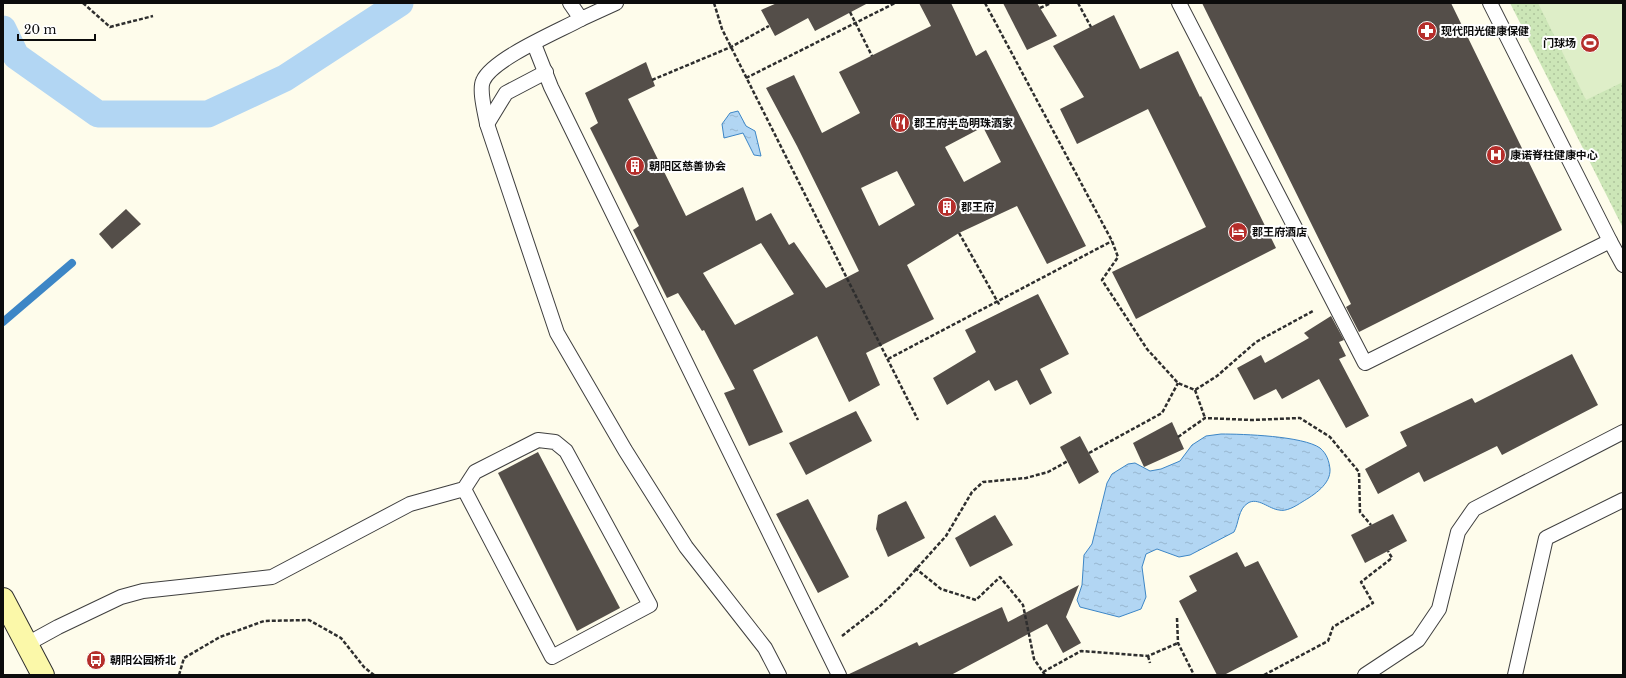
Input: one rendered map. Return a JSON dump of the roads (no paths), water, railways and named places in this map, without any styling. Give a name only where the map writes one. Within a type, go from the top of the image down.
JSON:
[{"type":"street","points":[[3,599],[42,675]]},
{"type":"lane","points":[[570,3],[582,19]]},
{"type":"lane","points":[[616,3],[498,63],[483,81],[482,98],[487,124],[557,333],[625,450],[686,547],[765,648],[779,675]]},
{"type":"lane","points":[[1179,3],[1365,363],[1610,241]]},
{"type":"lane","points":[[1490,3],[1623,265]]},
{"type":"lane","points":[[534,44],[558,102],[839,675]]},
{"type":"lane","points":[[487,124],[506,93],[546,72]]},
{"type":"lane","points":[[1365,675],[1418,640],[1439,609],[1458,532],[1474,509],[1623,432]]},
{"type":"lane","points":[[27,644],[58,627],[121,597],[143,591],[272,577],[410,504],[464,489],[475,472],[538,440],[555,442],[566,451],[650,605],[552,657],[464,489]]},
{"type":"lane","points":[[1515,675],[1546,538],[1623,500]]},
{"type":"water","points":[[738,111],[746,126],[755,131],[761,156],[754,155],[743,133],[724,138],[722,124],[730,113]]},
{"type":"water","points":[[1221,434],[1272,436],[1312,444],[1320,448],[1327,458],[1330,469],[1328,480],[1312,496],[1288,509],[1275,509],[1256,501],[1248,503],[1240,512],[1234,532],[1190,555],[1179,557],[1157,549],[1146,554],[1142,567],[1146,597],[1141,609],[1119,617],[1080,607],[1077,600],[1082,585],[1084,555],[1092,544],[1107,483],[1112,474],[1128,464],[1135,463],[1150,471],[1161,469],[1180,461],[1192,445],[1206,436]]},
{"type":"waterway","points":[[3,29],[16,56],[98,114],[208,114],[285,78],[400,3]]},
{"type":"waterway","points":[[3,322],[72,263]]},
{"type":"place","name":"现代阳光健康保健","points":[[1427,31]]},
{"type":"place","name":"门球场","points":[[1590,43]]},
{"type":"place","name":"郡王府半岛明珠酒家","points":[[900,123]]},
{"type":"place","name":"康诺脊柱健康中心","points":[[1496,155]]},
{"type":"place","name":"朝阳区慈善协会","points":[[635,166]]},
{"type":"place","name":"郡王府","points":[[947,207]]},
{"type":"place","name":"郡王府酒店","points":[[1238,232]]},
{"type":"place","name":"朝阳公园桥北","points":[[96,660]]}]
